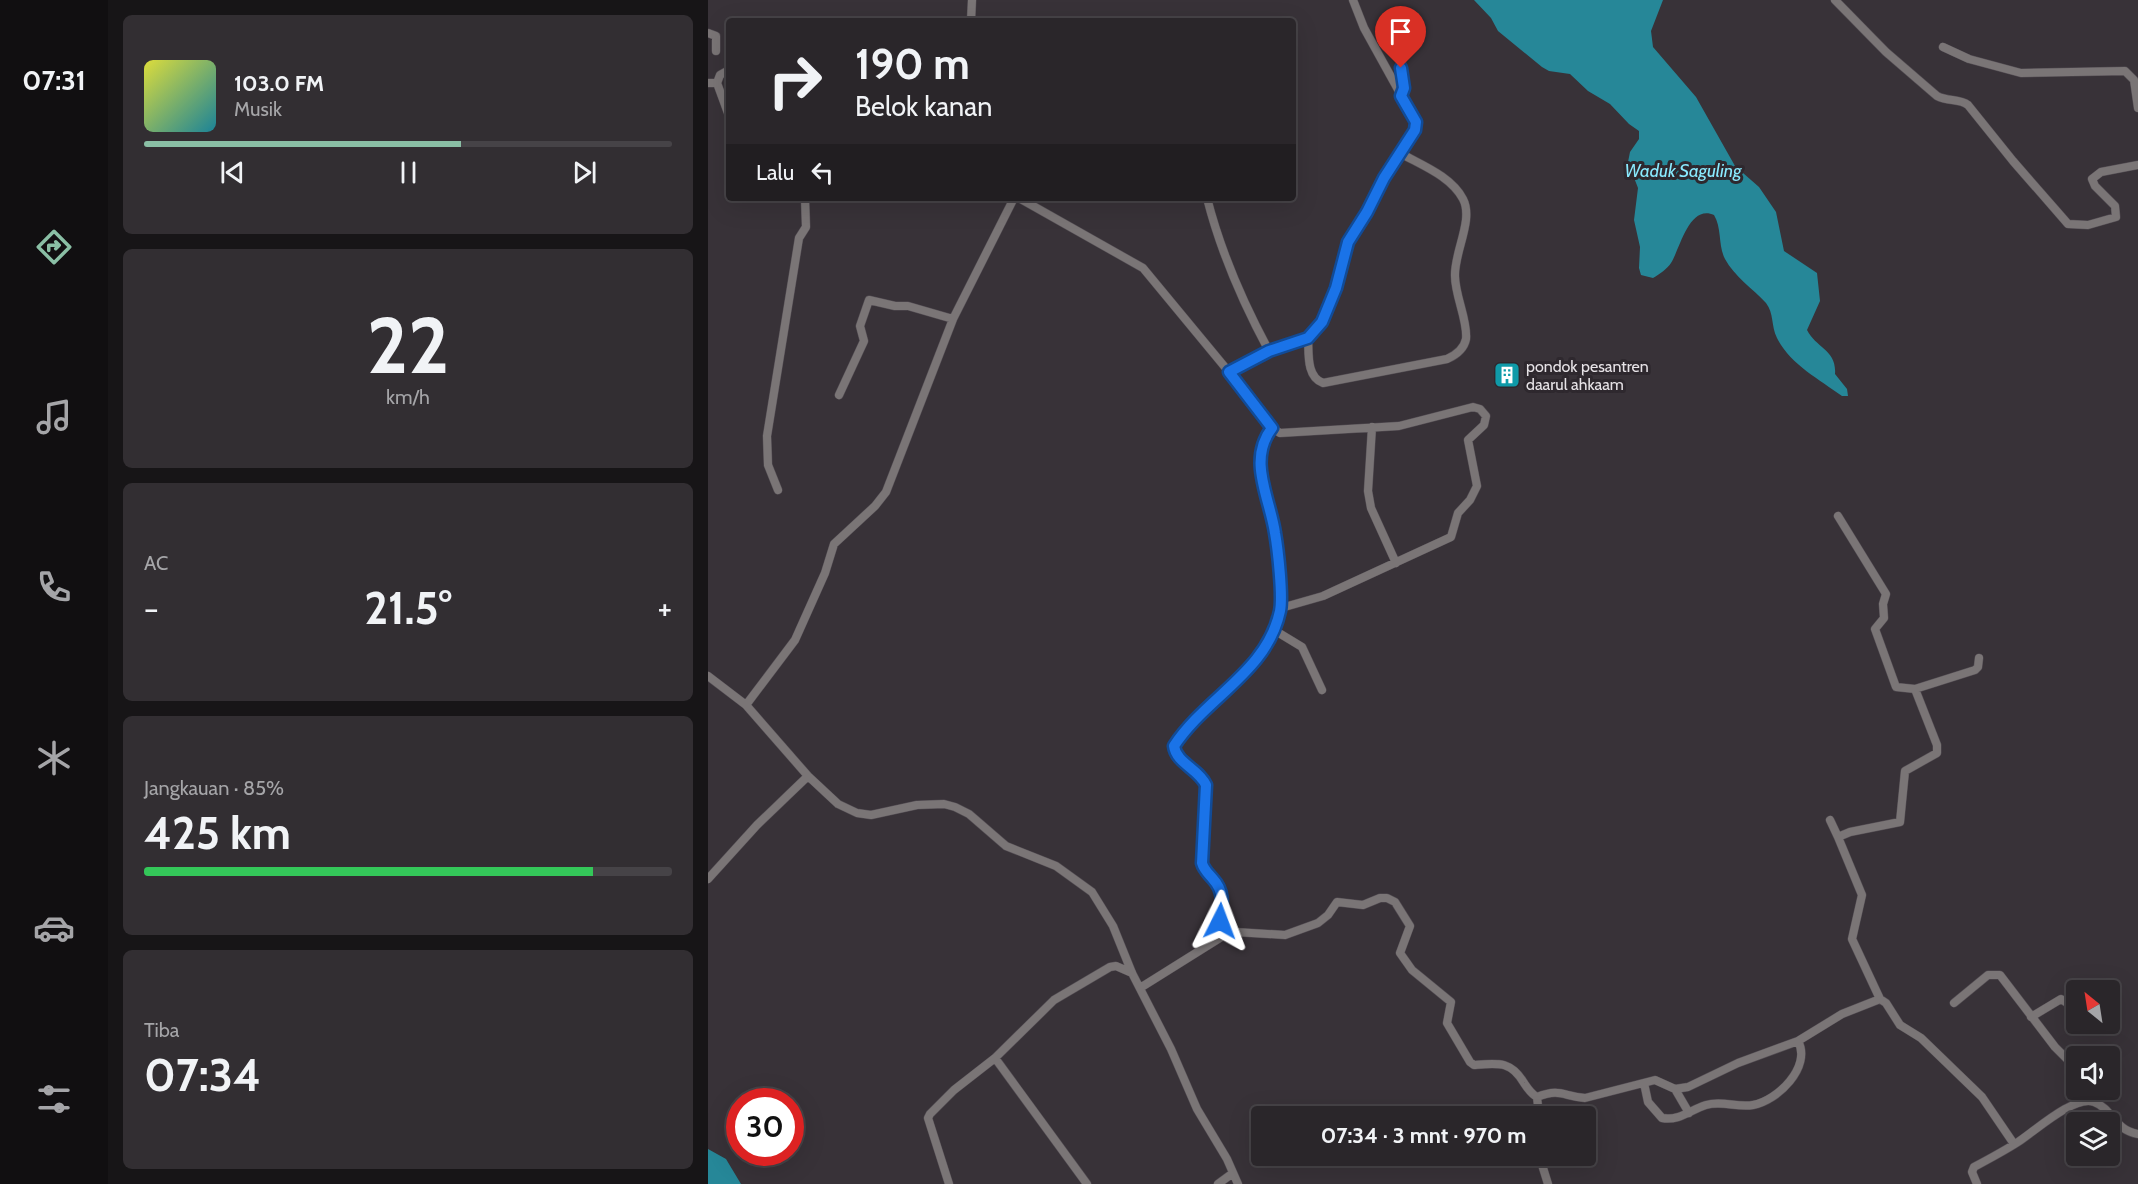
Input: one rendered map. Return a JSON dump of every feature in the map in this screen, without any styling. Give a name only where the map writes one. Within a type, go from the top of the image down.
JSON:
[{"type":"street","points":[[971,18],[972,0]]},
{"type":"street","points":[[1229,372],[1269,351],[1308,338],[1322,322],[1336,288],[1348,242],[1416,126],[1364,28],[1353,0]]},
{"type":"street","points":[[1835,0],[1886,52],[1937,96],[1946,100],[1961,101],[1968,105],[2068,224],[2088,225],[2116,217],[2115,206],[2095,186],[2092,179],[2101,172],[2138,165]]},
{"type":"street","points":[[1401,96],[1404,82],[1397,22],[1401,19],[1421,28]]},
{"type":"street","points":[[708,33],[717,36],[716,51]]},
{"type":"street","points":[[1943,47],[1969,59],[2021,73],[2125,71],[2133,76],[2136,84],[2138,108]]},
{"type":"street","points":[[726,72],[712,83],[726,109]]},
{"type":"street","points":[[1308,338],[1311,371],[1316,379],[1323,383],[1447,358],[1464,344],[1466,331],[1455,276],[1466,213],[1464,201],[1454,187],[1440,176],[1400,153]]},
{"type":"street","points":[[778,490],[768,465],[767,436],[798,238],[806,227],[804,201]]},
{"type":"street","points":[[746,705],[795,640],[825,573],[834,544],[875,506],[886,492],[953,319],[1012,201]]},
{"type":"street","points":[[1024,201],[1143,268],[1272,428],[1285,434],[1418,423],[1473,407],[1480,409],[1486,416],[1484,425],[1468,441],[1476,489],[1458,513],[1453,534],[1448,540],[1323,596],[1281,608]]},
{"type":"street","points":[[1208,201],[1218,240],[1234,283],[1269,351]]},
{"type":"street","points":[[839,395],[864,341],[860,326],[869,300],[895,306],[908,306],[953,319]]},
{"type":"street","points":[[1372,427],[1368,491],[1371,508],[1396,563]]},
{"type":"street","points":[[1217,939],[1222,896],[1219,887],[1204,869],[1201,856],[1206,785],[1199,774],[1177,756],[1174,746],[1200,716],[1252,666],[1274,630],[1281,608],[1276,534],[1261,472],[1261,449],[1272,428]]},
{"type":"street","points":[[1838,516],[1886,594],[1883,604],[1884,618],[1875,629],[1894,684],[1899,688],[1915,689],[1976,670],[1979,658]]},
{"type":"street","points":[[1274,630],[1302,647],[1322,690]]},
{"type":"street","points":[[708,676],[746,705],[808,776],[832,799],[862,815],[878,815],[917,805],[944,804],[955,807],[969,814],[1006,846],[1069,874],[1092,892],[1104,910],[1197,1109],[1238,1184]]},
{"type":"street","points":[[1838,837],[1850,832],[1900,822],[1905,771],[1937,753],[1937,745],[1915,689]]},
{"type":"street","points":[[708,879],[757,825],[808,776]]},
{"type":"street","points":[[1830,820],[1862,894],[1852,939],[1880,999],[1886,1003],[1900,1025],[1926,1042],[1982,1097],[2014,1144]]},
{"type":"street","points":[[1140,988],[1217,939],[1235,932],[1285,935],[1318,923],[1328,915],[1337,902],[1363,905],[1380,898],[1387,898],[1395,902],[1410,926],[1400,952],[1412,970],[1450,1002],[1447,1023],[1470,1063],[1512,1067],[1529,1090],[1538,1097]]},
{"type":"street","points":[[949,1184],[928,1118],[930,1114],[954,1090],[995,1058],[1040,1013],[1079,984],[1116,966],[1132,973]]},
{"type":"street","points":[[1954,1003],[1988,975],[1996,973],[2066,1058]]},
{"type":"street","points":[[1676,1089],[1688,1087],[1738,1064],[1798,1041],[1842,1014],[1880,999]]},
{"type":"street","points":[[2031,1017],[2061,999],[2066,1002]]},
{"type":"street","points":[[1644,1083],[1648,1102],[1662,1118],[1678,1118],[1706,1105],[1723,1103],[1752,1106],[1769,1099],[1784,1087],[1803,1056],[1798,1041]]},
{"type":"street","points":[[995,1058],[1087,1184]]},
{"type":"street","points":[[1538,1097],[1560,1091],[1573,1097],[1585,1098],[1658,1080],[1676,1089],[1689,1113]]},
{"type":"street","points":[[1538,1097],[1538,1106]]},
{"type":"street","points":[[1977,1184],[1972,1172],[1974,1167],[2076,1104],[2095,1102],[2122,1129],[2138,1134]]},
{"type":"street","points":[[1542,1166],[1548,1184]]},
{"type":"street","points":[[1218,1184],[1233,1173]]},
{"type":"water","name":"Waduk Saguling","points":[[1474,0],[1663,0],[1651,31],[1653,47],[1696,97],[1735,166],[1759,187],[1776,212],[1784,251],[1817,273],[1820,301],[1807,330],[1833,360],[1835,374],[1847,389],[1848,396],[1842,396],[1789,356],[1777,338],[1766,303],[1738,277],[1725,259],[1714,215],[1705,213],[1692,222],[1671,263],[1663,271],[1653,278],[1641,275],[1640,247],[1634,220],[1638,188],[1628,162],[1630,152],[1639,139],[1639,131],[1610,104],[1588,91],[1570,74],[1549,71],[1542,67],[1498,31],[1491,18]]},
{"type":"water","points":[[708,1149],[726,1159],[726,1166],[730,1166],[741,1184],[708,1184]]},
{"type":"building","name":"pondok pesantren daarul ahkaam","points":[[1500,363],[1513,363],[1513,387],[1500,388]]},
{"type":"place","name":"pondok pesantren daarul ahkaam","points":[[1507,375]]},
{"type":"route","points":[[1220,921],[1221,891],[1205,872],[1201,856],[1206,785],[1199,774],[1177,756],[1174,746],[1200,716],[1256,662],[1273,634],[1281,608],[1276,534],[1261,472],[1261,449],[1272,428],[1229,372],[1269,351],[1308,338],[1322,322],[1336,288],[1348,242],[1367,212],[1384,178],[1415,130],[1416,122],[1401,96],[1404,88],[1401,68]]}]
